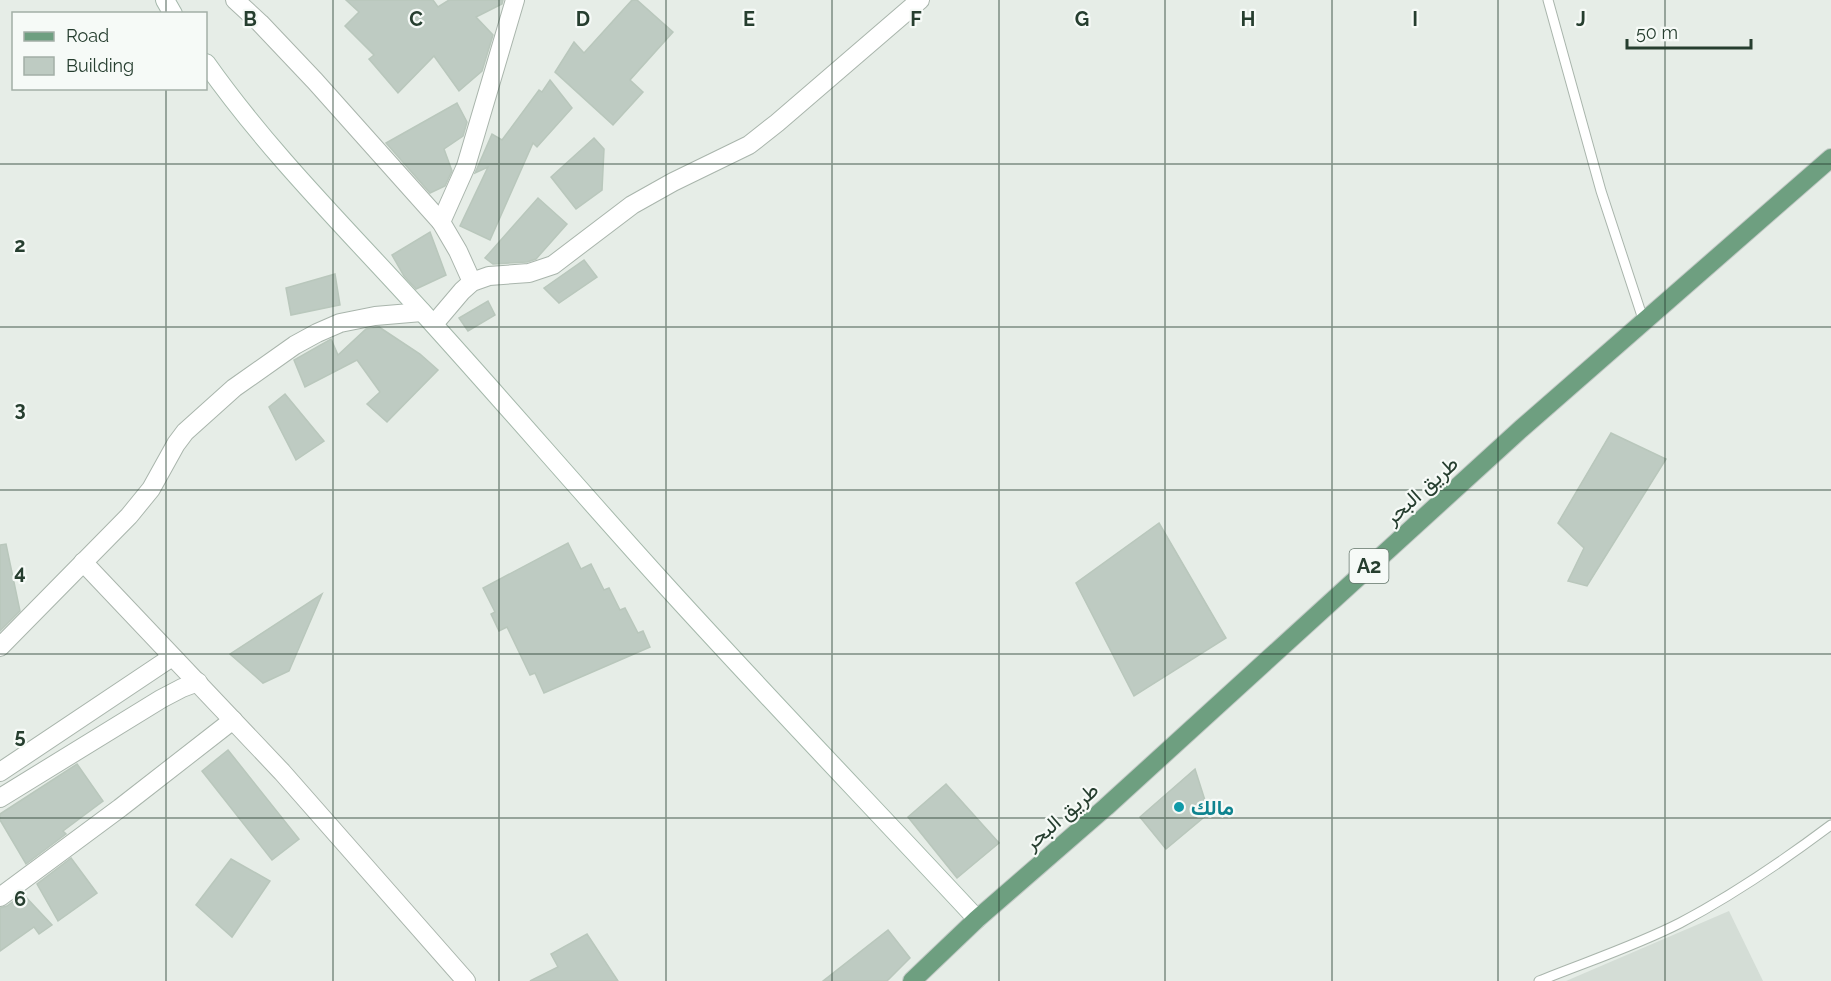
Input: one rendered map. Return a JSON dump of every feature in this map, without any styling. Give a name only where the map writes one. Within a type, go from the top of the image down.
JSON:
[{"type":"main road","name":"طريق البحر","points":[[912,981],[977,919],[1106,807],[1369,566],[1831,158]]},
{"type":"street","points":[[235,0],[278,41],[441,222],[472,282]]},
{"type":"street","points":[[441,222],[466,166],[515,0]]},
{"type":"street","points":[[0,647],[129,516],[152,489],[184,432],[234,388],[295,345],[340,323],[375,316],[428,318],[472,282],[489,276],[530,273],[553,266],[632,205],[749,145],[920,0]]},
{"type":"street","points":[[207,64],[253,126],[428,318],[671,592],[977,919]]},
{"type":"street","points":[[83,562],[198,682],[329,825],[466,981]]},
{"type":"street","points":[[0,772],[172,657]]},
{"type":"street","points":[[0,798],[160,699],[198,682]]},
{"type":"street","points":[[0,897],[233,720]]},
{"type":"lane","points":[[1548,0],[1601,191],[1644,322]]},
{"type":"lane","points":[[1539,981],[1679,924],[1753,880],[1831,825]]},
{"type":"shaded area","points":[[1729,911],[1763,981],[1566,981]]},
{"type":"building","points":[[346,0],[433,0],[438,7],[449,0],[503,0],[502,4],[476,17],[493,35],[482,71],[459,91],[434,56],[398,93],[369,59],[374,55],[345,26],[359,12]]},
{"type":"building","points":[[632,0],[637,0],[673,32],[630,80],[643,92],[613,125],[555,72],[574,42],[584,53]]},
{"type":"building","points":[[550,80],[572,108],[537,147],[533,143],[490,240],[460,226],[488,167],[475,173],[492,134],[502,140],[539,90],[542,92]]},
{"type":"building","points":[[457,103],[467,122],[463,136],[444,149],[452,171],[445,186],[430,193],[386,143]]},
{"type":"building","points":[[594,138],[604,149],[602,190],[576,209],[551,177]]},
{"type":"building","points":[[538,198],[567,224],[536,259],[527,262],[493,264],[485,258]]},
{"type":"building","points":[[430,232],[446,275],[416,289],[404,276],[392,255]]},
{"type":"building","points":[[584,260],[597,277],[559,303],[544,288]]},
{"type":"building","points":[[335,274],[340,305],[291,315],[286,288]]},
{"type":"building","points":[[488,301],[495,315],[468,331],[459,318]]},
{"type":"building","points":[[379,327],[420,354],[438,370],[387,422],[367,404],[380,392],[357,360],[305,387],[294,360],[331,339],[338,355],[366,329]]},
{"type":"building","points":[[285,394],[324,441],[296,460],[269,407]]},
{"type":"building","points":[[1611,433],[1666,459],[1587,586],[1568,581],[1584,548],[1558,523]]},
{"type":"building","points":[[1159,523],[1226,638],[1134,696],[1076,583]]},
{"type":"building","points":[[568,543],[581,569],[591,564],[604,590],[609,588],[620,610],[625,608],[638,633],[643,631],[650,647],[544,693],[535,673],[530,675],[507,627],[499,631],[491,614],[495,612],[483,588]]},
{"type":"building","points":[[6,544],[20,611],[0,631],[0,545]]},
{"type":"building","points":[[322,594],[289,671],[263,683],[230,654]]},
{"type":"building","points":[[228,750],[299,839],[272,860],[202,771]]},
{"type":"building","points":[[77,764],[103,801],[63,831],[66,834],[26,864],[0,820],[0,814]]},
{"type":"building","name":"مالك","points":[[1195,769],[1209,813],[1166,849],[1140,817]]},
{"type":"building","points":[[946,784],[999,843],[957,878],[908,817]]},
{"type":"building","points":[[71,858],[97,893],[58,921],[37,884]]},
{"type":"building","points":[[231,859],[270,881],[232,937],[196,905]]},
{"type":"building","points":[[23,894],[52,925],[39,934],[34,927],[0,951],[0,908],[7,906]]},
{"type":"building","points":[[888,930],[910,958],[887,981],[823,981]]},
{"type":"building","points":[[587,934],[618,981],[530,981],[558,967],[551,954]]},
{"type":"place","name":"مالك","points":[[1179,807]]}]
